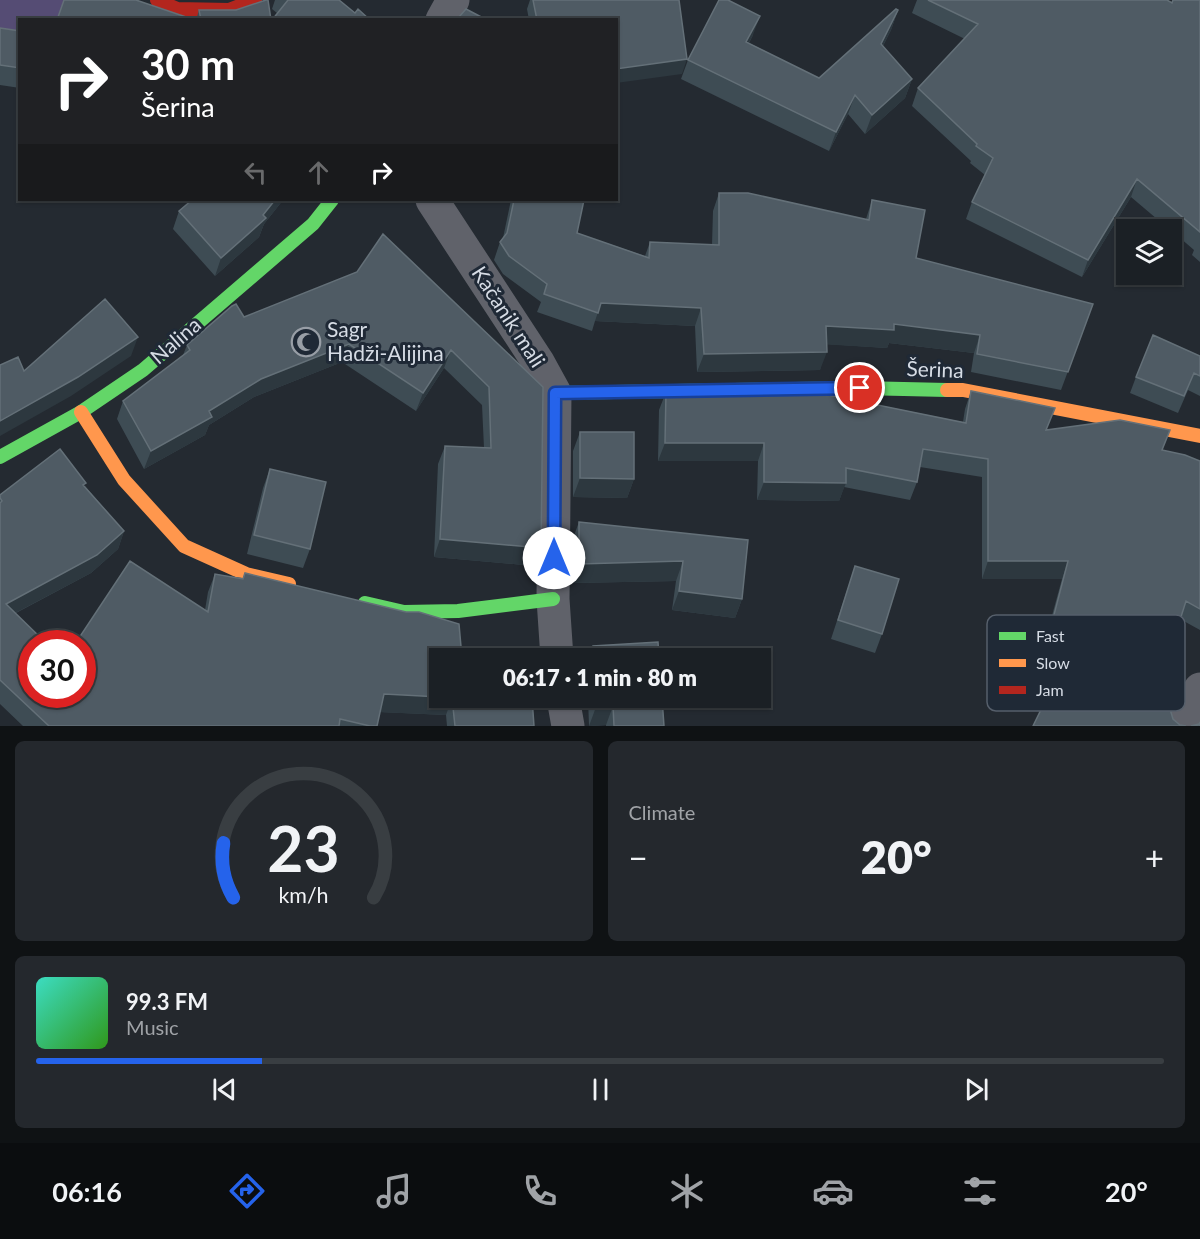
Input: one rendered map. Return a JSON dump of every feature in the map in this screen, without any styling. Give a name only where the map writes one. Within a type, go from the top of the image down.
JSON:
[{"type":"street","points":[[157,0],[177,9],[241,10]]},
{"type":"street","points":[[443,18],[453,0]]},
{"type":"street","name":"Nalina","points":[[0,457],[81,412],[143,370],[313,224],[331,201]]},
{"type":"street","name":"Kačanik mali","points":[[433,201],[538,362],[555,393],[553,598],[556,648]]},
{"type":"street","name":"Šerina","points":[[555,393],[860,388],[963,390],[1200,436]]},
{"type":"street","points":[[81,412],[123,480],[184,546],[246,574],[302,588]]},
{"type":"street","points":[[348,598],[404,612],[458,611],[553,598]]},
{"type":"street","points":[[1182,726],[1200,689]]},
{"type":"street","points":[[565,708],[568,726]]},
{"type":"shaded area","points":[[0,0],[86,0],[78,18],[18,18],[18,47],[0,50]]},
{"type":"building","points":[[64,0],[136,0],[189,18],[58,18]]},
{"type":"building","points":[[268,0],[271,18],[201,18],[199,10],[236,10]]},
{"type":"building","points":[[288,0],[339,0],[355,13],[358,9],[368,18],[274,18]]},
{"type":"building","points":[[533,0],[679,0],[687,59],[618,69],[618,18],[537,18]]},
{"type":"building","points":[[719,0],[728,0],[760,16],[746,42],[819,78],[896,9],[898,10],[881,44],[912,79],[872,115],[855,95],[836,132],[688,60]]},
{"type":"building","points":[[928,0],[1167,0],[1172,3],[1173,0],[1200,0],[1200,232],[1137,179],[1088,260],[972,202],[993,158],[976,146],[977,144],[918,88],[978,24]]},
{"type":"building","points":[[466,9],[483,18],[458,18]]},
{"type":"building","points":[[0,28],[18,31],[18,68],[0,65]]},
{"type":"building","points":[[719,193],[748,193],[869,220],[872,200],[925,210],[916,258],[1093,304],[1068,372],[977,354],[980,335],[894,324],[894,330],[826,326],[827,352],[704,354],[701,308],[601,303],[598,313],[544,294],[547,284],[509,256],[500,242],[507,233],[514,201],[584,201],[577,233],[649,258],[650,242],[719,245]]},
{"type":"building","points":[[191,201],[274,201],[263,215],[266,218],[221,258],[179,211]]},
{"type":"building","points":[[383,234],[543,387],[541,548],[440,539],[445,446],[491,448],[489,387],[451,350],[423,393],[349,344],[261,379],[209,411],[212,417],[151,451],[123,401],[190,350],[187,345],[232,306],[236,304],[244,317],[357,272]]},
{"type":"building","points":[[105,299],[138,337],[78,377],[0,421],[0,365],[18,357],[24,371]]},
{"type":"building","points":[[1153,335],[1200,356],[1200,376],[1194,373],[1184,396],[1136,377]]},
{"type":"building","points":[[828,389],[828,395],[966,423],[971,391],[1055,408],[1046,430],[1120,420],[1170,430],[1162,450],[1200,461],[1200,609],[1186,601],[1182,615],[1054,615],[1068,561],[988,561],[988,459],[923,449],[917,482],[846,468],[846,483],[764,482],[764,443],[665,443],[666,392]]},
{"type":"building","points":[[580,432],[634,432],[634,479],[580,478]]},
{"type":"building","points":[[60,449],[86,483],[83,485],[124,531],[97,555],[6,604],[33,630],[18,630],[18,697],[0,680],[0,503],[2,501],[0,495]]},
{"type":"building","points":[[270,469],[326,482],[310,549],[254,535]]},
{"type":"building","points":[[579,522],[748,540],[742,599],[679,591],[683,561],[579,564]]},
{"type":"building","points":[[130,561],[208,612],[215,574],[243,579],[245,573],[406,612],[419,612],[459,624],[461,648],[429,648],[429,696],[384,694],[377,726],[340,719],[339,726],[49,726],[30,708],[96,708],[96,630],[84,630]]},
{"type":"building","points":[[855,566],[899,579],[882,634],[838,620]]},
{"type":"building","points":[[658,642],[658,648],[593,648],[593,646]]},
{"type":"building","points":[[453,708],[533,708],[534,726],[455,726]]},
{"type":"building","points":[[613,708],[663,708],[664,726],[614,726]]},
{"type":"building","points":[[1040,711],[1171,711],[1173,719],[1180,725],[1186,726],[1033,726]]},
{"type":"traffic: fast","points":[[0,457],[81,412],[143,370],[313,224],[331,201]]},
{"type":"traffic: fast","points":[[555,393],[860,388],[947,390]]},
{"type":"traffic: fast","points":[[365,603],[404,612],[458,611],[553,599]]},
{"type":"traffic: slow","points":[[947,390],[963,390],[1200,436]]},
{"type":"traffic: slow","points":[[81,412],[124,480],[184,546],[246,574],[289,584]]},
{"type":"traffic: jam","points":[[157,0],[177,9],[229,10],[255,0]]},
{"type":"place","name":"Sagr Hadži-Alijina","points":[[306,342]]},
{"type":"route","points":[[554,558],[555,393],[860,388]]}]
